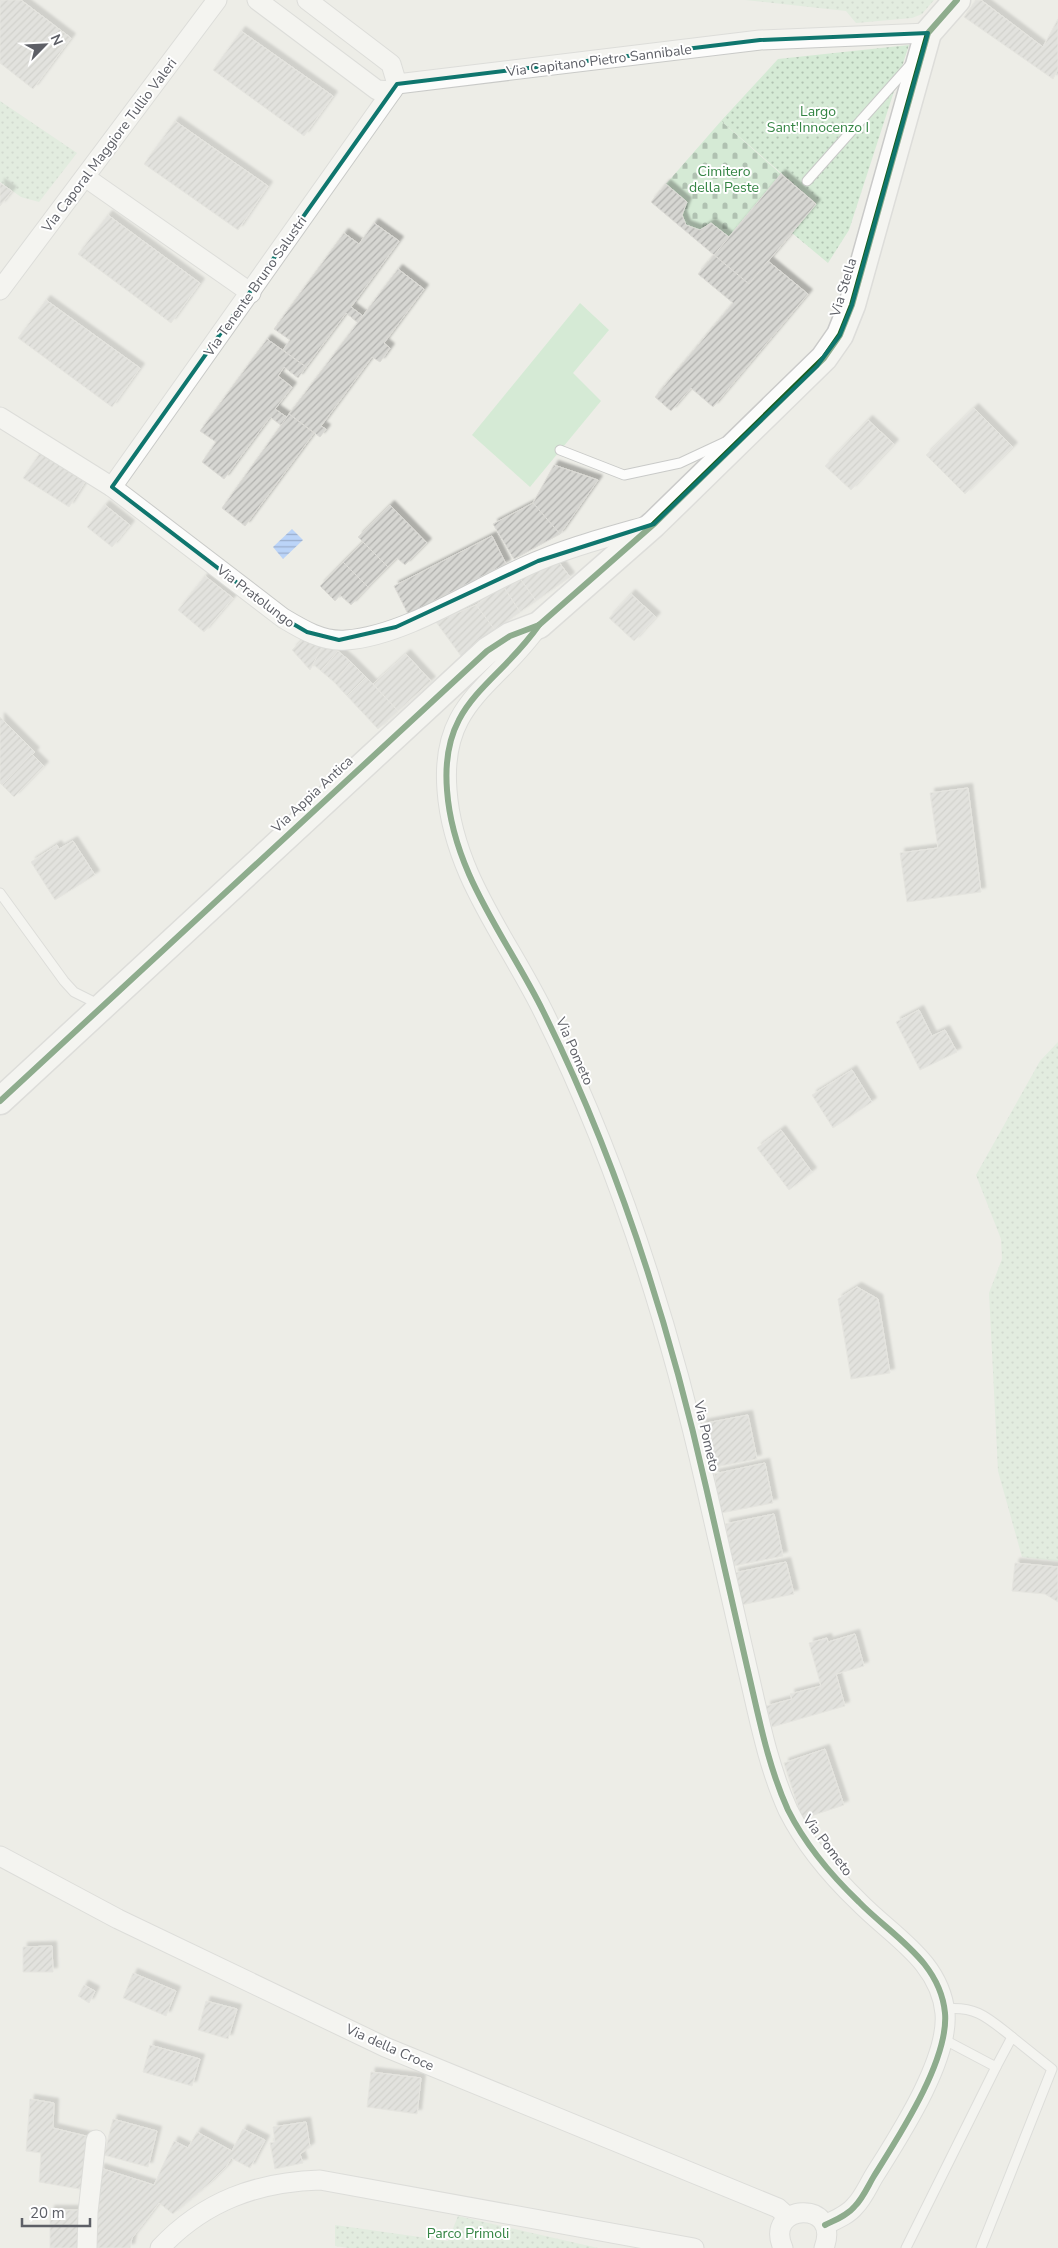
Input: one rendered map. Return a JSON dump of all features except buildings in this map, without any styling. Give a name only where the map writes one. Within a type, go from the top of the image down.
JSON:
[{"type":"street","name":"Via Caporal Maggiore Tullio Valeri","points":[[0,290],[218,0]]},
{"type":"street","name":"Via Capitano Pietro Sannibale","points":[[256,0],[377,90],[760,40],[926,42]]},
{"type":"street","points":[[307,0],[391,64],[394,88]]},
{"type":"street","name":"Via Stella","points":[[654,524],[824,358],[845,326],[926,42],[957,0]]},
{"type":"street","name":"Via Tenente Bruno Salustri","points":[[112,487],[251,293],[394,88]]},
{"type":"street","points":[[85,177],[251,293]]},
{"type":"street","name":"Via Pratolungo","points":[[0,416],[112,487],[283,618],[308,632],[339,640],[360,638],[396,627],[538,560],[593,541],[654,524]]},
{"type":"street","name":"Via Appia Antica","points":[[0,1101],[487,651],[510,636],[539,624],[654,524]]},
{"type":"street","name":"Via Pometo","points":[[539,624],[525,644],[473,698],[455,723],[448,750],[447,792],[460,856],[472,885],[532,989],[567,1062],[602,1144],[641,1250],[677,1365],[761,1728],[786,1804],[809,1845],[840,1882],[926,1965],[938,1983],[945,2009],[943,2039],[929,2078],[902,2132],[853,2210],[825,2225]]},
{"type":"street","name":"Via della Croce","points":[[0,1856],[118,1919],[385,2047],[778,2208],[788,2217]]},
{"type":"street","points":[[87,2248],[88,2212],[96,2140]]},
{"type":"street","points":[[167,2244],[199,2214],[238,2195],[274,2183],[320,2180],[694,2248]]},
{"type":"street","points":[[783,2248],[780,2242],[780,2228],[788,2217],[795,2213],[808,2212],[815,2215],[825,2225],[827,2233],[824,2248]]},
{"type":"lane","points":[[807,181],[926,42]]},
{"type":"lane","points":[[560,450],[624,475],[680,463],[752,429]]},
{"type":"lane","points":[[0,893],[70,987],[103,1007]]},
{"type":"lane","points":[[945,2009],[966,2009],[978,2012],[1052,2069],[981,2248]]},
{"type":"lane","points":[[906,2248],[1012,2037]]},
{"type":"lane","points":[[943,2039],[996,2067]]},
{"type":"highlighted area","points":[[928,33],[852,305],[840,335],[817,366],[654,524],[538,561],[396,627],[339,640],[307,632],[283,618],[112,487],[397,84],[760,40]]},
{"type":"green space","points":[[745,0],[934,0],[922,14],[912,18],[856,23],[846,11]]},
{"type":"green space","name":"Largo Sant'Innocenzo I","points":[[909,45],[849,230],[828,263],[792,233],[816,203],[721,121],[778,59]]},
{"type":"green space","points":[[0,101],[77,153],[39,202],[21,197],[0,182]]},
{"type":"green space","name":"Cimitero della Peste","points":[[721,121],[781,174],[729,237],[711,223],[700,230],[686,225],[682,215],[687,202],[666,184]]},
{"type":"green space","points":[[580,303],[609,330],[573,373],[601,401],[530,487],[472,435]]},
{"type":"green space","points":[[1058,1042],[1058,1561],[1022,1557],[998,1471],[989,1293],[1002,1259],[1001,1239],[976,1175],[1040,1061]]},
{"type":"green space","name":"Parco Primoli","points":[[458,2216],[598,2248],[349,2248],[335,2246],[335,2225],[448,2241]]},
{"type":"water","points":[[292,529],[303,540],[283,559],[273,547]]},
{"type":"cycle path","points":[[0,1101],[487,651],[510,636],[539,625],[654,524],[824,358],[840,335],[852,305],[928,33],[957,0]]},
{"type":"cycle path","points":[[539,625],[522,647],[474,698],[461,715],[452,736],[447,760],[447,790],[451,821],[459,850],[484,905],[529,984],[570,1068],[595,1126],[639,1244],[658,1304],[691,1426],[769,1759],[788,1810],[802,1835],[829,1870],[859,1902],[899,1938],[924,1964],[934,1978],[941,1995],[945,2013],[944,2032],[939,2053],[931,2075],[909,2119],[858,2203],[845,2215],[825,2225]]}]
